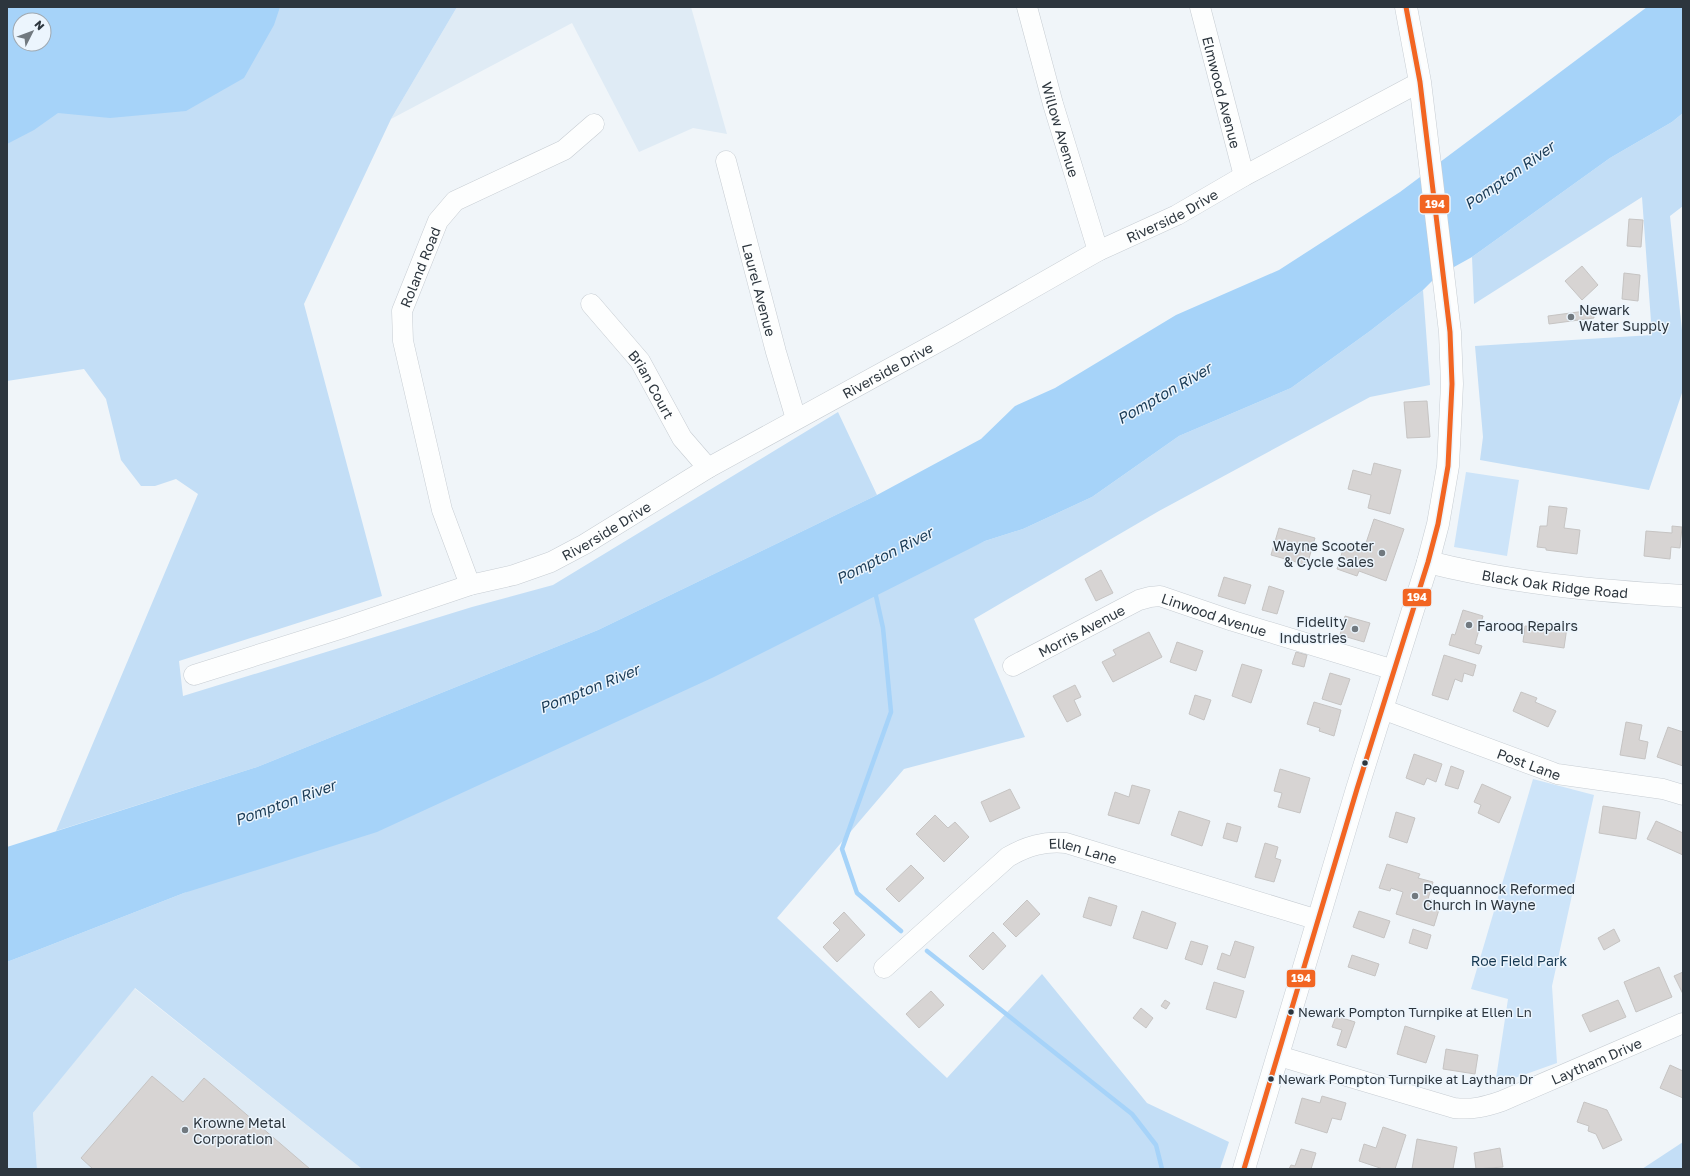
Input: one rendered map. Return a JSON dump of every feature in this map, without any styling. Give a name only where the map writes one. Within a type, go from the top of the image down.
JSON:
[{"type":"main road","points":[[1244,1169],[1382,708],[1428,562],[1443,498],[1450,435],[1452,384],[1450,332],[1420,82],[1406,7]]},
{"type":"main road","name":"Black Oak Ridge Road","points":[[1428,562],[1462,570],[1540,583],[1683,596]]},
{"type":"street","name":"Willow Avenue","points":[[1027,7],[1053,104],[1098,250]]},
{"type":"street","name":"Elmwood Avenue","points":[[1200,7],[1244,176]]},
{"type":"street","name":"Riverside Drive","points":[[194,675],[343,628],[470,585],[514,575],[551,562],[592,540],[708,468],[936,344],[1098,250],[1178,215],[1244,176],[1420,82]]},
{"type":"street","name":"Roland Road","points":[[470,585],[442,510],[403,341],[402,311],[438,221],[455,201],[564,150],[594,124]]},
{"type":"street","name":"Laurel Avenue","points":[[726,161],[776,352],[796,419]]},
{"type":"street","name":"Brian Court","points":[[591,304],[640,361],[682,438],[708,468]]},
{"type":"street","name":"Linwood Avenue","points":[[1150,597],[1160,596],[1233,621],[1394,670]]},
{"type":"street","name":"Morris Avenue","points":[[1013,666],[1139,600],[1150,597]]},
{"type":"street","name":"Post Lane","points":[[1382,708],[1557,774],[1663,789],[1683,795]]},
{"type":"street","name":"Ellen Lane","points":[[884,968],[1008,857],[1022,849],[1037,844],[1052,842],[1074,845],[1318,920]]},
{"type":"street","name":"Laytham Drive","points":[[1279,1056],[1454,1108],[1469,1109],[1486,1107],[1502,1101],[1683,1023]]},
{"type":"shaded area","points":[[7,7],[457,7],[391,119],[304,304],[382,596],[179,661],[183,696],[472,607],[553,585],[838,412],[877,495],[598,630],[257,767],[56,831],[198,494],[176,479],[155,486],[141,486],[121,460],[106,399],[84,369],[7,381]]},
{"type":"shaded area","points":[[457,7],[691,7],[727,134],[693,128],[639,152],[572,23],[391,119]]},
{"type":"shaded area","points":[[1683,113],[1683,206],[1670,216],[1683,340],[1683,390],[1649,490],[1480,460],[1483,437],[1475,346],[1652,335],[1642,197],[1474,304],[1472,257],[1610,158],[1672,122]]},
{"type":"shaded area","points":[[1423,290],[1430,385],[1370,397],[1159,511],[974,619],[1025,737],[904,769],[777,918],[947,1078],[1042,974],[1147,1103],[1229,1142],[1220,1169],[362,1169],[135,988],[33,1113],[37,1169],[7,1169],[7,962],[184,893],[985,541],[1023,529],[1092,497],[1179,436],[1291,388],[1370,331]]},
{"type":"shaded area","points":[[134,988],[362,1169],[37,1169],[33,1113]]},
{"type":"shaded area","points":[[1683,1142],[1683,1169],[1642,1169]]},
{"type":"green space","points":[[1466,472],[1519,480],[1507,556],[1454,547]]},
{"type":"green space","name":"Roe Field Park","points":[[1533,779],[1594,795],[1552,986],[1557,1063],[1495,1085],[1508,999],[1471,989]]},
{"type":"water","points":[[7,7],[280,7],[274,25],[244,78],[186,111],[110,118],[58,113],[34,130],[7,144]]},
{"type":"water","name":"Pompton River","points":[[1647,7],[1683,7],[1683,113],[1672,122],[1610,158],[1472,257],[1436,277],[1423,290],[1370,331],[1291,388],[1179,436],[1092,497],[1023,529],[985,541],[714,677],[377,832],[184,893],[7,962],[7,847],[257,767],[598,630],[877,495],[981,439],[1015,406],[1055,388],[1176,315],[1279,270],[1400,192]]},
{"type":"building","points":[[1629,219],[1643,220],[1641,247],[1627,246]]},
{"type":"building","points":[[1582,266],[1598,285],[1582,300],[1565,281]]},
{"type":"building","points":[[1624,273],[1640,275],[1638,301],[1622,299]]},
{"type":"building","name":"Newark Water Supply","points":[[1593,310],[1594,318],[1549,324],[1548,316]]},
{"type":"building","points":[[1427,401],[1430,437],[1407,438],[1404,402]]},
{"type":"building","points":[[1374,463],[1401,470],[1390,514],[1368,508],[1371,495],[1348,489],[1353,470],[1371,475]]},
{"type":"building","points":[[1549,506],[1567,508],[1564,528],[1580,530],[1577,554],[1546,550],[1546,548],[1537,547],[1540,526],[1547,526]]},
{"type":"building","points":[[1374,519],[1404,529],[1386,581],[1359,571],[1357,576],[1337,569],[1345,543],[1364,549]]},
{"type":"building","points":[[1672,526],[1682,527],[1680,548],[1671,547],[1670,559],[1644,556],[1646,531],[1672,533]]},
{"type":"building","points":[[1279,528],[1315,538],[1307,565],[1271,555]]},
{"type":"building","points":[[1101,570],[1113,593],[1096,601],[1085,579]]},
{"type":"building","points":[[1224,577],[1251,585],[1245,604],[1218,596]]},
{"type":"building","points":[[1269,586],[1284,591],[1277,614],[1262,610]]},
{"type":"building","name":"Farooq Repairs","points":[[1463,610],[1483,616],[1475,644],[1482,646],[1479,654],[1449,645],[1452,634],[1455,635]]},
{"type":"building","name":"Fidelity Industries","points":[[1345,616],[1370,623],[1364,642],[1340,635]]},
{"type":"building","points":[[1536,622],[1567,627],[1564,648],[1523,642],[1525,626],[1536,627]]},
{"type":"building","points":[[1149,632],[1162,657],[1113,682],[1102,662],[1116,655],[1113,650]]},
{"type":"building","points":[[1177,642],[1203,651],[1196,671],[1170,662]]},
{"type":"building","points":[[1296,652],[1307,655],[1304,667],[1292,664]]},
{"type":"building","points":[[1444,655],[1476,665],[1473,676],[1464,673],[1462,682],[1455,679],[1448,700],[1432,695]]},
{"type":"building","points":[[1242,664],[1262,670],[1251,703],[1232,696]]},
{"type":"building","points":[[1330,673],[1350,679],[1341,705],[1322,699]]},
{"type":"building","points":[[1075,685],[1081,697],[1074,700],[1081,715],[1067,722],[1053,696]]},
{"type":"building","points":[[1521,692],[1537,698],[1535,702],[1556,711],[1548,727],[1513,711]]},
{"type":"building","points":[[1195,695],[1211,700],[1204,720],[1189,714]]},
{"type":"building","points":[[1314,702],[1341,710],[1334,736],[1319,731],[1320,728],[1307,724]]},
{"type":"building","points":[[1626,722],[1642,725],[1639,740],[1648,742],[1645,759],[1620,755]]},
{"type":"building","points":[[1668,727],[1683,732],[1683,766],[1657,757]]},
{"type":"building","points":[[1414,754],[1442,764],[1436,782],[1427,778],[1424,785],[1406,778]]},
{"type":"building","points":[[1451,766],[1464,771],[1458,789],[1445,785]]},
{"type":"building","points":[[1280,769],[1310,778],[1300,813],[1278,807],[1282,793],[1274,791]]},
{"type":"building","points":[[1482,784],[1511,797],[1499,823],[1478,813],[1481,805],[1474,802]]},
{"type":"building","points":[[1132,785],[1150,790],[1139,824],[1108,815],[1115,792],[1129,797]]},
{"type":"building","points":[[1010,789],[1020,808],[990,822],[981,802]]},
{"type":"building","points":[[1603,806],[1640,812],[1636,839],[1599,833]]},
{"type":"building","points":[[1179,811],[1210,821],[1202,846],[1171,835]]},
{"type":"building","points":[[1396,812],[1415,818],[1407,843],[1389,837]]},
{"type":"building","points":[[935,815],[948,828],[955,822],[969,837],[944,862],[916,834]]},
{"type":"building","points":[[1656,821],[1683,833],[1683,855],[1647,839]]},
{"type":"building","points":[[1227,823],[1241,827],[1237,842],[1223,838]]},
{"type":"building","points":[[1265,843],[1278,847],[1275,858],[1281,860],[1274,882],[1255,877]]},
{"type":"building","name":"Pequannock Reformed Church in Wayne","points":[[1387,864],[1420,874],[1418,878],[1433,882],[1428,899],[1441,903],[1434,926],[1396,914],[1403,892],[1391,888],[1390,891],[1379,888]]},
{"type":"building","points":[[911,865],[924,878],[899,902],[886,889]]},
{"type":"building","points":[[1089,897],[1117,906],[1111,926],[1083,917]]},
{"type":"building","points":[[1027,900],[1040,914],[1016,937],[1003,924]]},
{"type":"building","points":[[1142,911],[1176,923],[1167,949],[1133,938]]},
{"type":"building","points":[[1359,911],[1390,921],[1384,938],[1353,927]]},
{"type":"building","points":[[844,912],[865,935],[837,962],[823,947],[840,930],[833,923]]},
{"type":"building","points":[[1413,929],[1431,935],[1427,949],[1409,943]]},
{"type":"building","points":[[1614,929],[1620,941],[1604,950],[1598,938]]},
{"type":"building","points":[[993,932],[1006,946],[983,970],[969,956]]},
{"type":"building","points":[[1191,941],[1208,946],[1202,965],[1185,959]]},
{"type":"building","points":[[1235,941],[1254,947],[1245,978],[1217,969],[1222,953],[1230,956]]},
{"type":"building","points":[[1352,955],[1379,964],[1375,976],[1348,967]]},
{"type":"building","points":[[1659,967],[1672,997],[1636,1012],[1624,982]]},
{"type":"building","points":[[1683,972],[1683,994],[1674,976]]},
{"type":"building","points":[[1214,982],[1244,991],[1236,1018],[1206,1009]]},
{"type":"building","points":[[931,991],[944,1005],[919,1028],[906,1014]]},
{"type":"building","points":[[1165,1000],[1170,1003],[1166,1009],[1161,1006]]},
{"type":"building","points":[[1618,1000],[1626,1017],[1590,1032],[1582,1015]]},
{"type":"building","points":[[1141,1008],[1153,1018],[1146,1028],[1133,1018]]},
{"type":"building","points":[[1336,1016],[1355,1022],[1346,1048],[1337,1045],[1342,1030],[1332,1027]]},
{"type":"building","points":[[1405,1026],[1435,1036],[1426,1063],[1397,1054]]},
{"type":"building","points":[[1446,1049],[1478,1055],[1475,1074],[1443,1069]]},
{"type":"building","points":[[1670,1065],[1683,1071],[1683,1098],[1660,1088]]},
{"type":"building","name":"Krowne Metal Corporation","points":[[152,1076],[183,1102],[204,1078],[310,1169],[93,1169],[81,1158]]},
{"type":"building","points":[[1322,1096],[1346,1103],[1341,1120],[1332,1118],[1327,1133],[1295,1123],[1302,1098],[1320,1103]]},
{"type":"building","points":[[1584,1102],[1607,1110],[1622,1140],[1603,1149],[1596,1134],[1588,1131],[1589,1126],[1577,1122]]},
{"type":"building","points":[[1383,1127],[1406,1135],[1395,1169],[1383,1169],[1359,1161],[1364,1144],[1376,1148]]},
{"type":"building","points":[[1417,1139],[1457,1147],[1453,1169],[1412,1169]]},
{"type":"building","points":[[1500,1148],[1503,1167],[1476,1169],[1474,1153]]},
{"type":"building","points":[[1301,1149],[1316,1153],[1311,1169],[1289,1169],[1291,1165],[1295,1166]]},
{"type":"waterway","points":[[876,596],[883,628],[891,712],[842,849],[857,893],[901,931]]},
{"type":"waterway","points":[[927,951],[1132,1114],[1156,1145],[1162,1169]]},
{"type":"transit line","name":"194","points":[[1244,1169],[1357,789],[1428,562],[1438,524],[1448,466],[1452,384],[1450,332],[1420,82],[1406,7]]},
{"type":"place","name":"Newark Water Supply","points":[[1571,317]]},
{"type":"place","name":"Wayne Scooter & Cycle Sales","points":[[1382,553]]},
{"type":"place","name":"Farooq Repairs","points":[[1469,625]]},
{"type":"place","name":"Fidelity Industries","points":[[1355,629]]},
{"type":"place","name":"Pequannock Reformed Church in Wayne","points":[[1415,896]]},
{"type":"place","name":"Newark Pompton Turnpike at Ellen Ln","points":[[1291,1012]]},
{"type":"place","name":"Newark Pompton Turnpike at Laytham Dr","points":[[1271,1079]]},
{"type":"place","name":"Krowne Metal Corporation","points":[[185,1130]]}]
